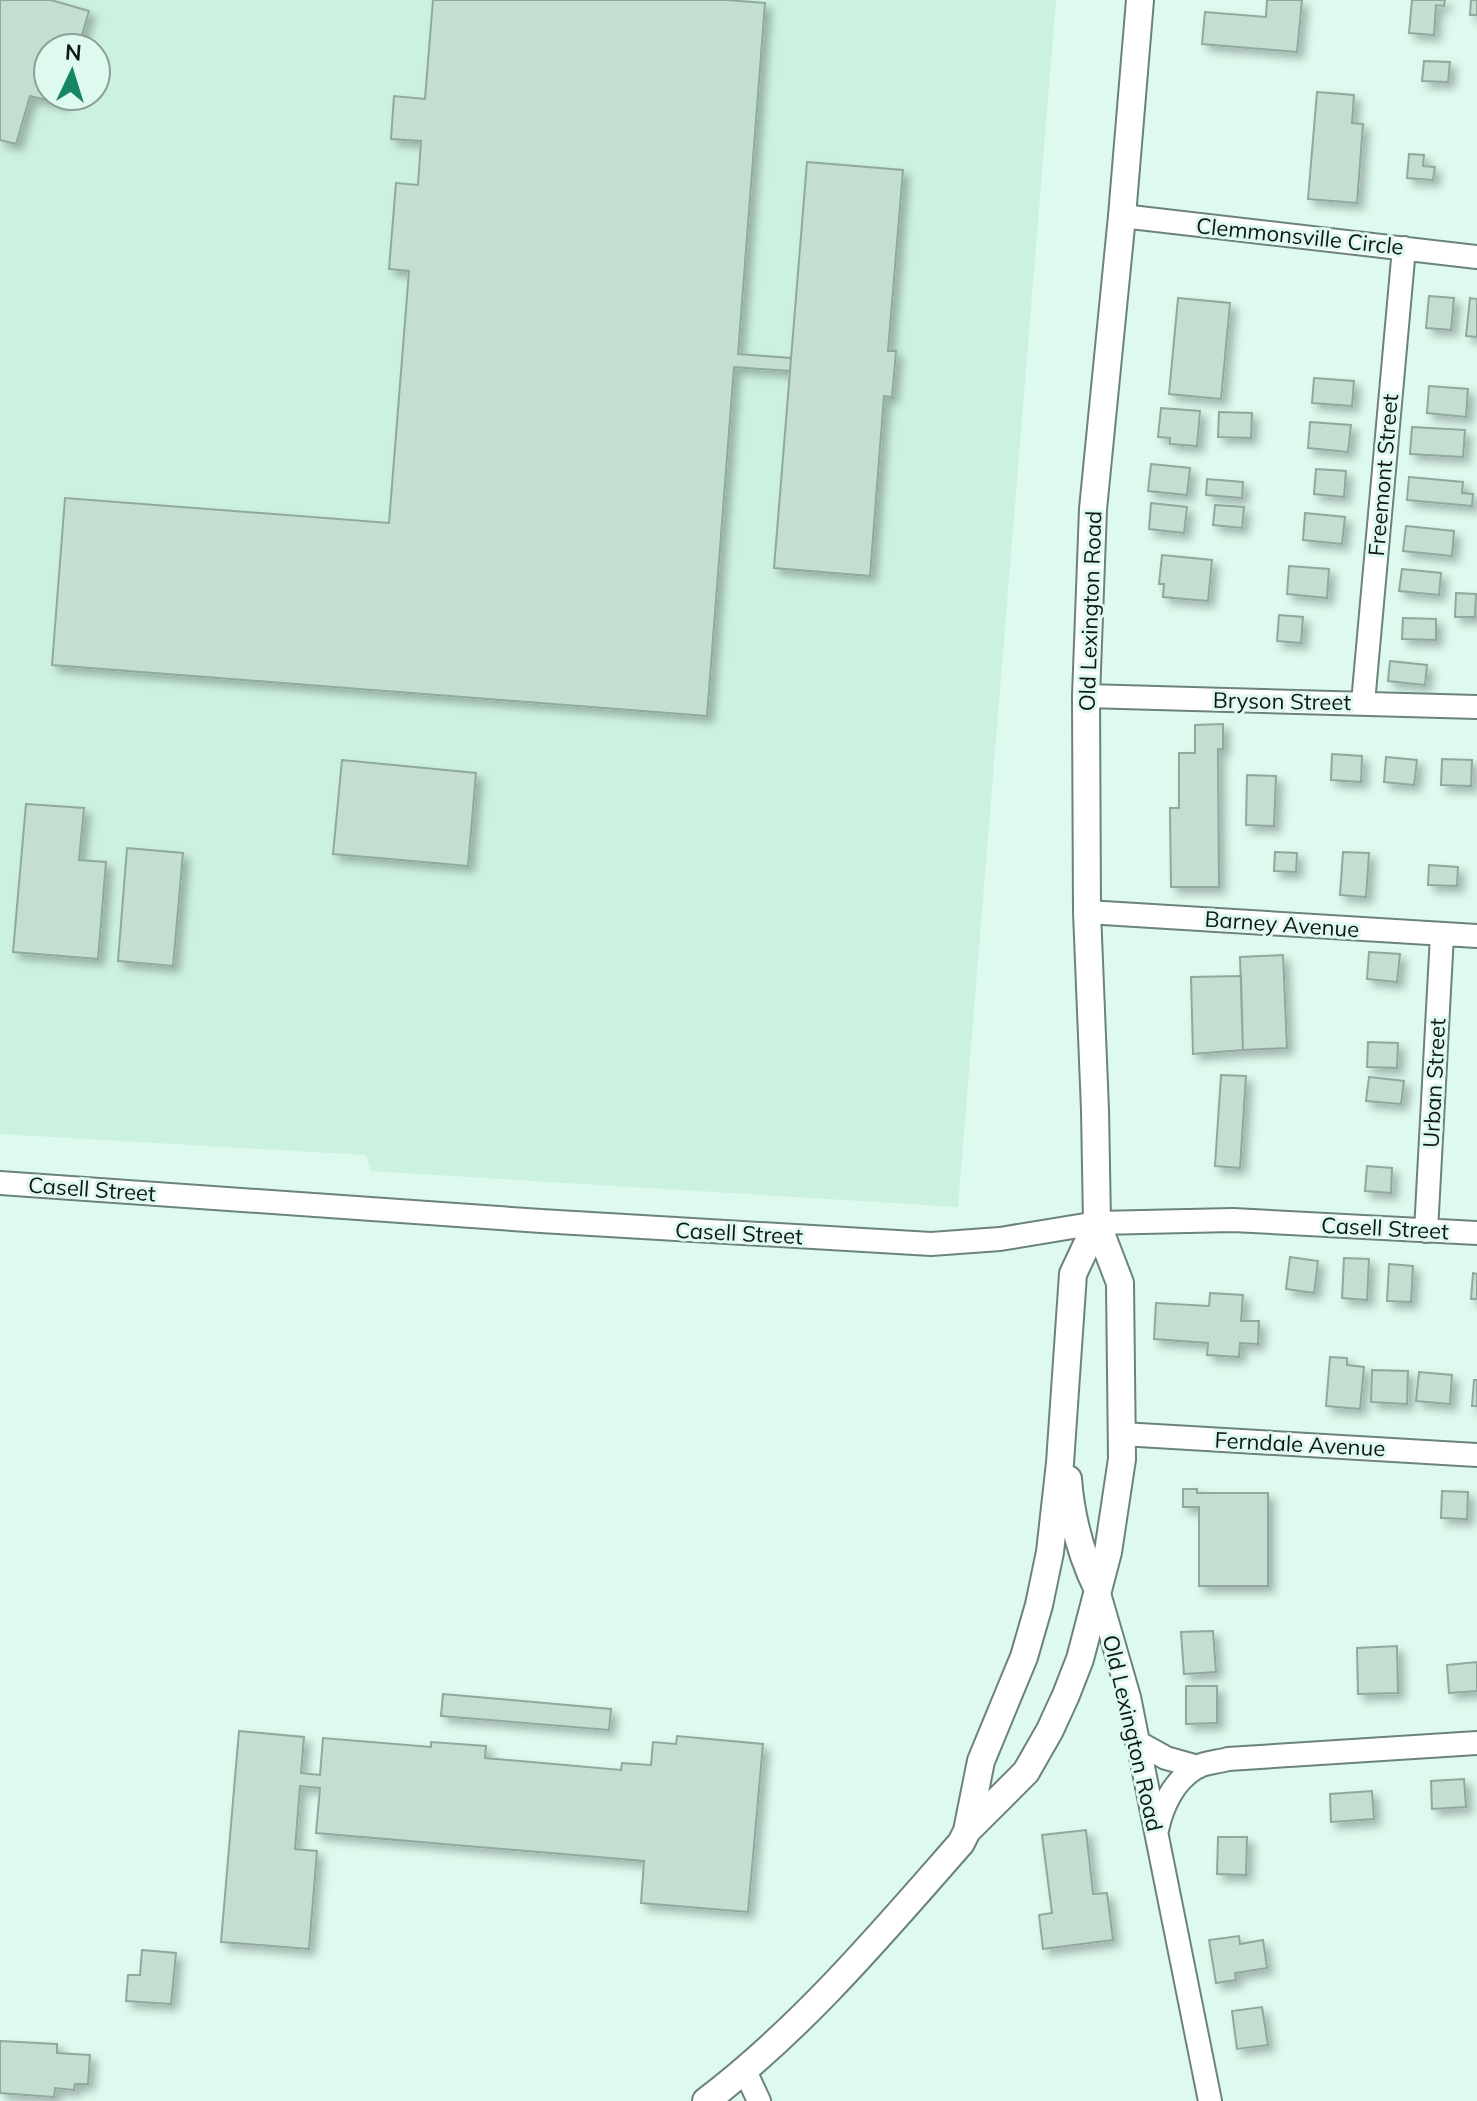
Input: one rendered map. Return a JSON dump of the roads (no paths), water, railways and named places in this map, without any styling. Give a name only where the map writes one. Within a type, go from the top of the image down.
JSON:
[{"type":"main road","name":"Old Lexington Road","points":[[1098,1590],[1108,1552],[1122,1459],[1120,1283],[1097,1223],[1087,912],[1086,696],[1093,509],[1140,0]]},
{"type":"main road","name":"Old Lexington Road","points":[[1063,1428],[1073,1274],[1097,1223]]},
{"type":"main road","points":[[967,1831],[1026,1772],[1050,1730],[1080,1659],[1098,1590],[1085,1562],[1070,1506],[1063,1428]]},
{"type":"main road","points":[[706,2101],[745,2071],[862,1957],[961,1843],[967,1831],[981,1761],[1006,1706],[1039,1605],[1050,1552],[1063,1428]]},
{"type":"street","name":"Clemmonsville Circle","points":[[1122,216],[1477,257]]},
{"type":"street","name":"Freemont Street","points":[[1363,703],[1404,248]]},
{"type":"street","name":"Bryson Street","points":[[1086,696],[1477,707]]},
{"type":"street","name":"Barney Avenue","points":[[1087,912],[1477,936]]},
{"type":"street","name":"Urban Street","points":[[1426,1231],[1442,935]]},
{"type":"street","name":"Casell Street","points":[[0,1183],[526,1220],[931,1244],[1000,1239],[1097,1223],[1233,1220],[1477,1233]]},
{"type":"street","name":"Ferndale Avenue","points":[[1122,1434],[1477,1455]]},
{"type":"street","name":"Old Lexington Road","points":[[1098,1590],[1129,1697],[1210,2101]]},
{"type":"street","points":[[1137,1742],[1166,1758],[1198,1767]]},
{"type":"street","points":[[1156,1836],[1161,1808],[1177,1785],[1198,1767],[1228,1759],[1477,1743]]},
{"type":"street","points":[[745,2071],[759,2101]]}]
